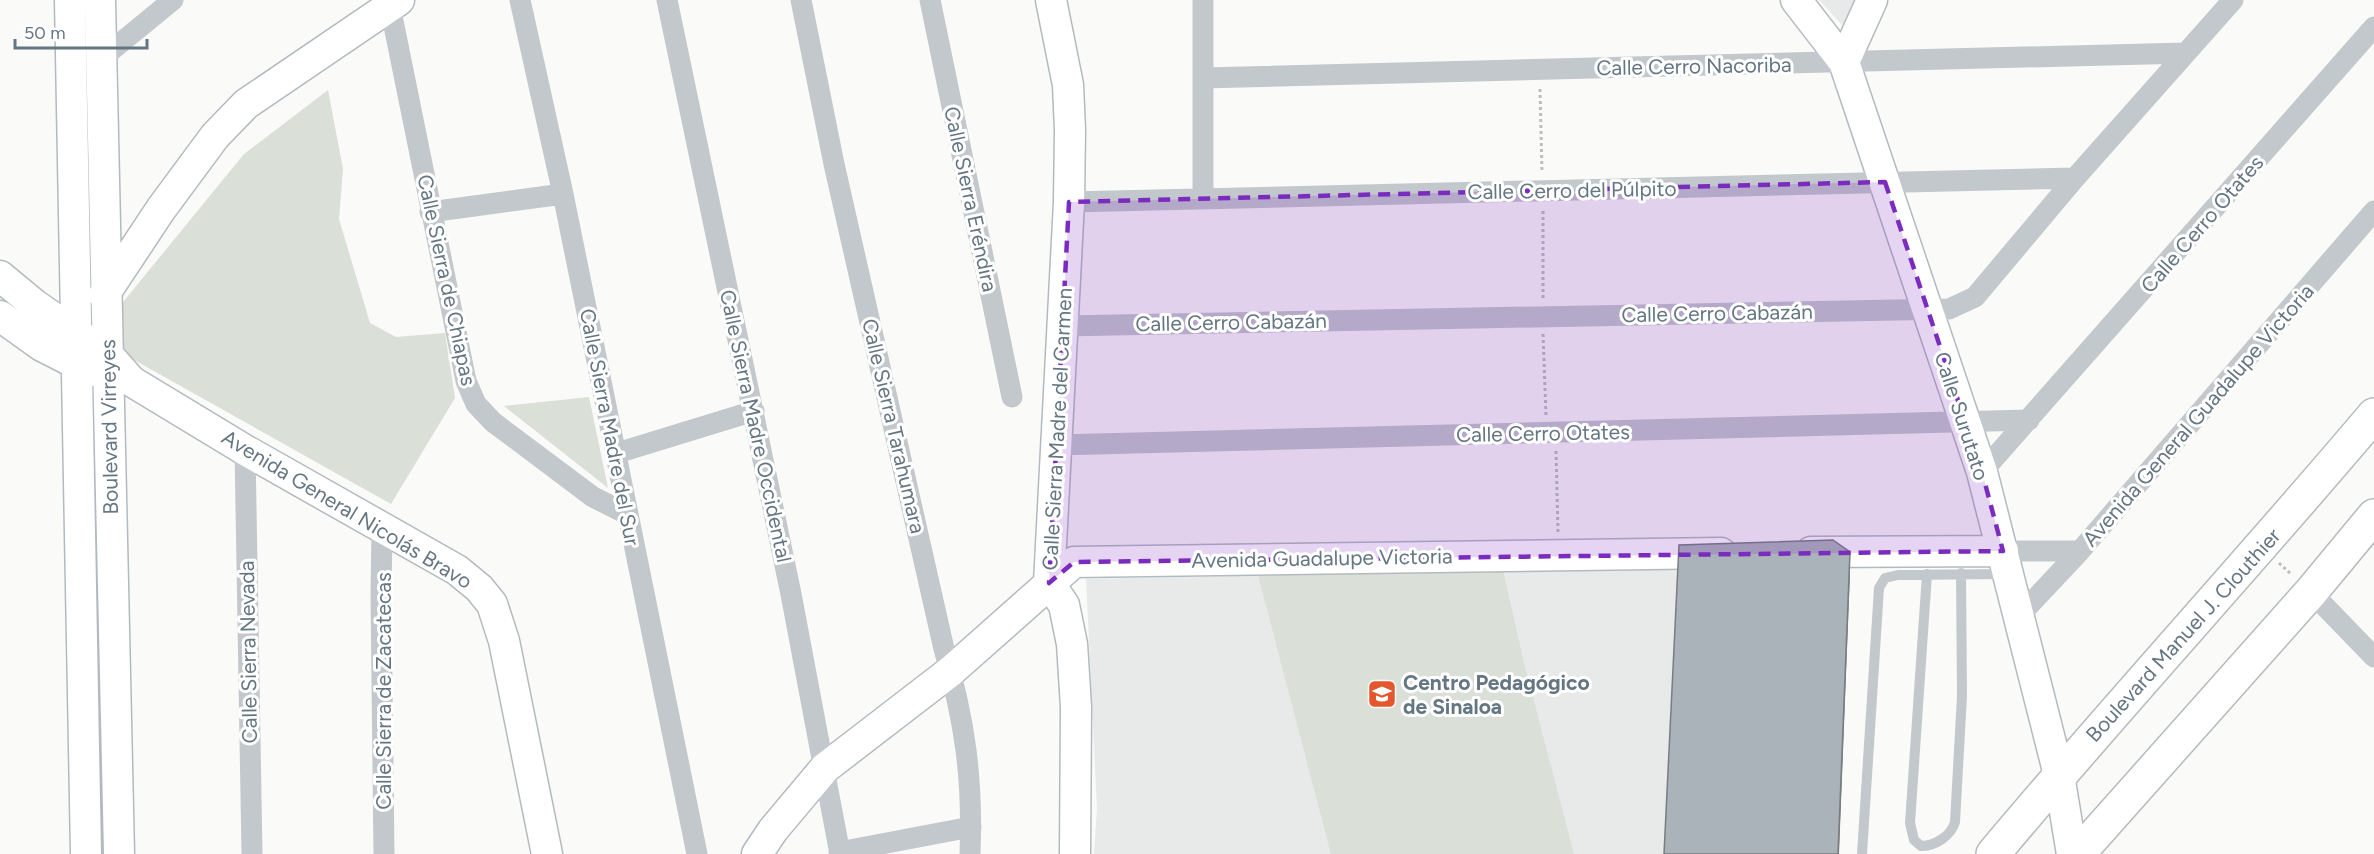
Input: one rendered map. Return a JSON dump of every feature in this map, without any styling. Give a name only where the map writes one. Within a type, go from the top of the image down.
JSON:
[{"type":"main road","name":"Boulevard Manuel J. Clouthier","points":[[1993,854],[2059,775],[2261,548],[2374,415]]},
{"type":"main road","points":[[2078,854],[2311,591],[2374,516]]},
{"type":"street","name":"Boulevard Virreyes","points":[[70,0],[86,854]]},
{"type":"street","name":"Boulevard Virreyes","points":[[100,0],[106,292],[116,371],[119,854]]},
{"type":"street","points":[[101,58],[173,0]]},
{"type":"street","name":"Calle Sierra Madre del Sur","points":[[520,0],[563,194],[697,854]]},
{"type":"street","name":"Calle Sierra Madre Occidental","points":[[668,0],[754,411],[825,768],[839,853]]},
{"type":"street","name":"Calle Sierra Tarahumara","points":[[801,0],[834,165],[961,711],[970,768],[970,854]]},
{"type":"street","name":"Calle Sierra Eréndira","points":[[930,0],[1012,397]]},
{"type":"street","name":"Calle Sierra Madre del Carmen","points":[[1051,0],[1068,86],[1070,130],[1069,202],[1049,583],[1064,605],[1072,644],[1076,708],[1075,854]]},
{"type":"street","points":[[1203,0],[1203,198]]},
{"type":"street","name":"Calle Surutato","points":[[1796,0],[1844,62],[1926,310],[1966,422],[2006,562],[2059,775],[2072,854]]},
{"type":"street","points":[[1844,62],[1872,0]]},
{"type":"street","name":"Calle Cerro Cabazán","points":[[1062,326],[1949,309],[1975,297],[2075,178],[2233,0]]},
{"type":"street","points":[[76,334],[161,209],[208,145],[246,104],[395,3]]},
{"type":"street","name":"Calle Sierra de Chiapas","points":[[395,3],[430,213],[466,381],[476,404],[493,422],[593,497],[627,514]]},
{"type":"street","name":"Calle Cerro Otates","points":[[1982,472],[2374,27]]},
{"type":"street","name":"Calle Cerro Nacoriba","points":[[1203,78],[2185,53]]},
{"type":"street","name":"Calle Cerro del Púlpito","points":[[1069,202],[2075,178]]},
{"type":"street","points":[[430,213],[563,194]]},
{"type":"street","name":"Avenida General Guadalupe Victoria","points":[[2019,616],[2080,550],[2374,211]]},
{"type":"street","name":"Avenida General Nicolás Bravo","points":[[0,276],[35,305],[76,334],[116,371],[245,450],[457,570],[479,588],[492,604],[504,641],[547,854]]},
{"type":"street","name":"Avenida General Nicolás Bravo","points":[[0,316],[42,346],[77,364],[116,371]]},
{"type":"street","points":[[616,453],[754,411]]},
{"type":"street","name":"Calle Cerro Otates","points":[[1056,445],[2029,420]]},
{"type":"street","name":"Calle Sierra Nevada","points":[[245,450],[252,854]]},
{"type":"street","name":"Calle Sierra de Zacatecas","points":[[382,528],[384,854]]},
{"type":"street","points":[[1787,553],[2006,562],[2080,550]]},
{"type":"street","name":"Avenida Guadalupe Victoria","points":[[757,854],[773,830],[825,768],[951,671],[1074,562],[1751,553]]},
{"type":"street","points":[[2311,591],[2374,657]]},
{"type":"street","points":[[839,853],[971,827]]},
{"type":"lane","points":[[1862,854],[1879,588],[1885,578],[1898,574],[1961,573],[2006,562]]},
{"type":"lane","points":[[1928,574],[1910,824],[1919,850],[1937,842],[1949,833],[1955,822],[1962,696],[1961,573]]},
{"type":"path","points":[[2261,548],[2311,591]]},
{"type":"highlighted area","points":[[1885,182],[1982,472],[2003,551],[1074,562],[1049,583],[1069,202]]},
{"type":"shaded area","points":[[1819,0],[1855,0],[1844,27]]},
{"type":"shaded area","points":[[328,90],[343,169],[339,219],[370,323],[396,337],[445,333],[455,398],[391,504],[120,352],[119,307],[244,154]]},
{"type":"shaded area","points":[[589,397],[608,488],[504,406]]},
{"type":"shaded area","name":"Centro Pedagógico de Sinaloa","points":[[1679,566],[1665,854],[1094,854],[1097,809],[1086,579]]},
{"type":"shaded area","points":[[1503,570],[1524,663],[1574,854],[1331,854],[1258,575]]},
{"type":"building","points":[[1833,540],[1850,552],[1838,854],[1664,854],[1679,545]]},
{"type":"place","name":"Centro Pedagógico de Sinaloa","points":[[1382,694]]}]
